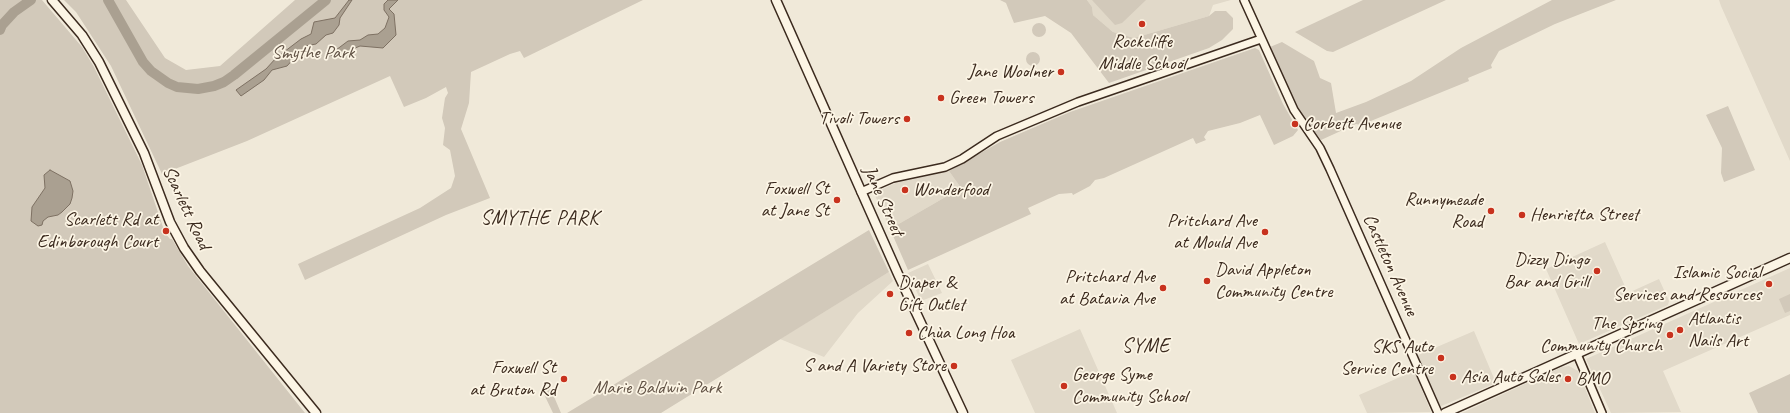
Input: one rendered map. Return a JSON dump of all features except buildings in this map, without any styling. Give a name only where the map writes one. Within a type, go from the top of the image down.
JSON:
[{"type":"main road","name":"Scarlett Road","points":[[52,0],[82,36],[99,62],[144,154],[170,222],[184,248],[200,271],[316,413]]},
{"type":"main road","name":"Jane Street","points":[[776,0],[861,192],[963,413]]},
{"type":"main road","points":[[1445,413],[1790,258]]},
{"type":"street","name":"Castleton Avenue","points":[[1244,0],[1291,104],[1308,132],[1320,148],[1330,169],[1438,413]]},
{"type":"street","points":[[861,192],[893,178],[945,166],[962,159],[997,136],[1078,102],[1262,39]]},
{"type":"street","points":[[1577,354],[1602,413]]},
{"type":"shaded area","points":[[349,0],[352,0],[340,18],[339,25],[333,33],[326,35],[316,44],[305,46],[287,66],[272,70],[264,80],[241,96],[236,90],[266,69],[276,58],[301,39],[311,34],[314,22],[335,18]]},
{"type":"shaded area","points":[[388,0],[398,0],[389,9],[394,14],[396,35],[383,48],[360,46],[341,54],[328,56],[348,41],[360,40],[368,35],[378,34],[385,28],[389,17],[384,10],[384,4]]},
{"type":"shaded area","name":"Rockcliffe Middle School","points":[[1087,0],[1231,0],[1213,5],[1209,16],[1134,38],[1113,32],[1093,15],[1092,7]]},
{"type":"shaded area","points":[[1719,0],[1790,0],[1790,161],[1721,6]]},
{"type":"shaded area","points":[[50,170],[70,181],[73,191],[72,198],[70,204],[62,212],[58,215],[48,217],[43,221],[42,225],[38,226],[31,221],[32,207],[45,188],[44,175]]},
{"type":"shaded area","points":[[949,171],[961,188],[890,229],[874,193],[896,183]]},
{"type":"shaded area","points":[[1605,242],[1628,293],[1659,279],[1669,301],[1668,305],[1579,344],[1546,269]]},
{"type":"shaded area","points":[[928,264],[942,293],[921,301],[908,273]]},
{"type":"shaded area","points":[[1790,268],[1790,315],[1663,371],[1681,412],[1611,413],[1586,359]]},
{"type":"shaded area","points":[[889,272],[893,281],[858,313],[824,357],[780,339]]},
{"type":"shaded area","name":"George Syme Community School","points":[[1080,329],[1117,413],[1035,413],[1011,360]]},
{"type":"shaded area","points":[[1474,331],[1496,383],[1439,407],[1416,356]]},
{"type":"shaded area","points":[[1569,366],[1578,371],[1595,413],[1462,413],[1562,367]]},
{"type":"shaded area","points":[[1414,371],[1431,412],[1367,413],[1359,395]]},
{"type":"green space","points":[[0,0],[42,0],[82,47],[94,67],[142,165],[165,233],[170,239],[172,239],[188,266],[305,413],[0,413]]},
{"type":"green space","name":"Smythe Park","points":[[64,0],[126,0],[165,58],[186,70],[220,66],[295,0],[643,0],[524,58],[520,51],[471,72],[469,103],[461,129],[490,198],[446,215],[305,280],[298,264],[420,208],[451,188],[455,176],[450,150],[443,145],[445,128],[442,118],[445,98],[448,93],[446,87],[426,98],[404,107],[390,76],[247,141],[162,174],[111,66],[76,12]]},
{"type":"green space","points":[[1000,0],[1087,0],[1092,7],[1093,15],[1113,32],[1134,38],[1209,16],[1215,11],[1226,11],[1233,18],[1233,29],[1222,40],[1209,48],[1109,83],[1071,33],[1045,16],[1014,23],[1006,3]]},
{"type":"green space","points":[[1092,0],[1146,0],[1122,23],[1115,25]]},
{"type":"green space","points":[[1363,0],[1446,0],[1333,52],[1327,51],[1295,32]]},
{"type":"green space","points":[[1552,0],[1616,0],[1555,24],[1499,51],[1491,65],[1492,68],[1468,78],[1469,81],[1361,125],[1356,124],[1321,140],[1300,112],[1270,47],[1282,42],[1314,61],[1320,78],[1331,83],[1336,113],[1366,102],[1411,81],[1461,48]]},
{"type":"green space","points":[[1036,23],[1042,23],[1046,27],[1046,33],[1042,37],[1036,37],[1032,33],[1032,27]]},
{"type":"green space","points":[[1255,48],[1259,50],[1283,104],[1298,130],[1293,136],[1274,145],[1260,115],[1240,123],[1208,131],[1204,137],[1206,140],[1196,144],[1193,138],[1104,178],[1095,180],[1090,186],[1073,195],[1072,193],[1059,194],[1028,208],[1031,214],[908,270],[890,229],[961,188],[949,171],[1000,142],[1070,112]]},
{"type":"green space","points":[[1030,52],[1036,52],[1040,56],[1040,62],[1036,66],[1030,66],[1026,62],[1026,56]]},
{"type":"green space","points":[[1728,106],[1755,170],[1724,182],[1721,173],[1722,148],[1706,115]]},
{"type":"green space","name":"Marie Baldwin Park","points":[[869,230],[889,272],[661,413],[567,413]]},
{"type":"green space","points":[[1790,294],[1790,311],[1785,313],[1779,299]]},
{"type":"green space","points":[[1790,374],[1790,413],[1758,413],[1749,393]]},
{"type":"green space","name":"Marie Baldwin Park","points":[[549,385],[561,413],[553,413],[541,388]]},
{"type":"waterway","points":[[0,30],[2,25],[14,12],[31,0]]},
{"type":"waterway","points":[[108,0],[143,62],[151,71],[168,83],[177,87],[198,89],[214,86],[224,82],[326,0]]},
{"type":"place","name":"Rockcliffe Middle School","points":[[1142,24]]},
{"type":"place","name":"Jane Woolner","points":[[1061,72]]},
{"type":"place","name":"Green Towers","points":[[941,98]]},
{"type":"place","name":"Tivoli Towers","points":[[907,119]]},
{"type":"place","name":"Corbett Avenue","points":[[1295,124]]},
{"type":"place","name":"Wonderfood","points":[[905,190]]},
{"type":"place","name":"Foxwell St at Jane St","points":[[837,200]]},
{"type":"place","name":"Runnymeade Road","points":[[1491,211]]},
{"type":"place","name":"Henrietta Street","points":[[1522,215]]},
{"type":"place","name":"Scarlett Rd at Edinborough Court","points":[[166,231]]},
{"type":"place","name":"Pritchard Ave at Mould Ave","points":[[1265,232]]},
{"type":"place","name":"Dizzy Dingo Bar and Grill","points":[[1597,271]]},
{"type":"place","name":"David Appleton Community Centre","points":[[1207,281]]},
{"type":"place","name":"Islamic Social Services and Resources","points":[[1769,284]]},
{"type":"place","name":"Pritchard Ave at Batavia Ave","points":[[1163,288]]},
{"type":"place","name":"Diaper & Gift Outlet","points":[[890,294]]},
{"type":"place","name":"Atlantis Nails Art","points":[[1680,330]]},
{"type":"place","name":"Chùa Long Hoa","points":[[909,333]]},
{"type":"place","name":"The Spring Community Church","points":[[1670,335]]},
{"type":"place","name":"SKS Auto Service Centre","points":[[1441,358]]},
{"type":"place","name":"S and A Variety Store","points":[[954,366]]},
{"type":"place","name":"Asia Auto Sales","points":[[1453,377]]},
{"type":"place","name":"Foxwell St at Bruton Rd","points":[[564,379]]},
{"type":"place","name":"BMO","points":[[1568,379]]},
{"type":"place","name":"George Syme Community School","points":[[1064,386]]},
{"type":"district","name":"SMYTHE PARK","points":[[540,219]]},
{"type":"district","name":"SYME","points":[[1146,347]]}]
